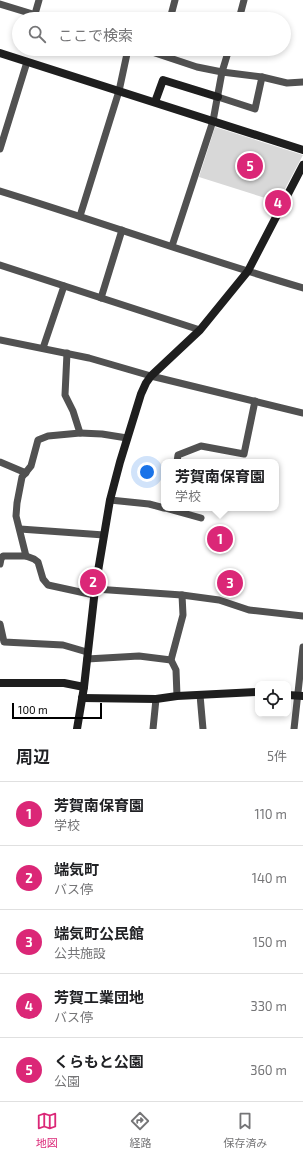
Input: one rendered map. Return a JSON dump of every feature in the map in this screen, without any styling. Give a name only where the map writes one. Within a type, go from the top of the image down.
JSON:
[{"type":"street","points":[[36,12],[39,0]]},
{"type":"street","points":[[172,12],[175,0]]},
{"type":"street","points":[[240,12],[244,0]]},
{"type":"street","points":[[0,4],[28,12]]},
{"type":"street","points":[[0,53],[303,150]]},
{"type":"street","points":[[80,216],[119,91],[126,56]]},
{"type":"street","points":[[171,56],[197,67],[222,72],[262,77],[287,83],[303,82]]},
{"type":"street","points":[[172,246],[213,121],[222,72],[227,56]]},
{"type":"street","points":[[0,149],[27,62]]},
{"type":"street","points":[[155,102],[163,80],[255,109],[262,77]]},
{"type":"street","points":[[77,729],[84,687],[95,592],[110,500],[140,394],[151,376],[200,330],[248,272],[303,166]]},
{"type":"street","points":[[0,191],[248,272],[303,288]]},
{"type":"street","points":[[101,298],[122,230]]},
{"type":"street","points":[[0,265],[200,330]]},
{"type":"street","points":[[43,348],[64,286]]},
{"type":"street","points":[[0,340],[89,358],[151,376],[303,412]]},
{"type":"street","points":[[67,353],[65,395],[73,411],[80,433]]},
{"type":"street","points":[[177,459],[178,455],[202,446],[244,454],[255,401]]},
{"type":"street","points":[[26,556],[16,516],[17,503],[22,477],[32,466],[38,440],[48,436],[80,433],[102,434],[127,438]]},
{"type":"street","points":[[0,462],[26,473]]},
{"type":"street","points":[[110,500],[161,507]]},
{"type":"street","points":[[177,511],[201,518]]},
{"type":"street","points":[[20,529],[104,535]]},
{"type":"street","points":[[0,564],[3,556],[26,556],[34,559],[38,562],[43,579],[48,585],[95,592],[182,595],[219,600],[249,610],[303,616]]},
{"type":"street","points":[[177,696],[176,670],[171,660],[183,615],[182,595]]},
{"type":"street","points":[[0,624],[4,642],[63,645],[87,656],[139,656],[171,660]]},
{"type":"street","points":[[294,729],[300,696],[303,647]]},
{"type":"street","points":[[0,683],[64,683],[84,687]]},
{"type":"street","points":[[82,698],[156,698],[255,692]]},
{"type":"street","points":[[200,695],[204,729]]},
{"type":"street","points":[[153,729],[156,698]]},
{"type":"shaded area","points":[[215,127],[303,155],[278,202],[199,177]]},
{"type":"place","name":"くらもと公園","points":[[250,166]]},
{"type":"place","name":"芳賀工業団地","points":[[278,203]]},
{"type":"place","name":"芳賀南保育園","points":[[220,539]]},
{"type":"place","name":"端気町","points":[[93,582]]},
{"type":"place","name":"端気町公民館","points":[[230,583]]}]
